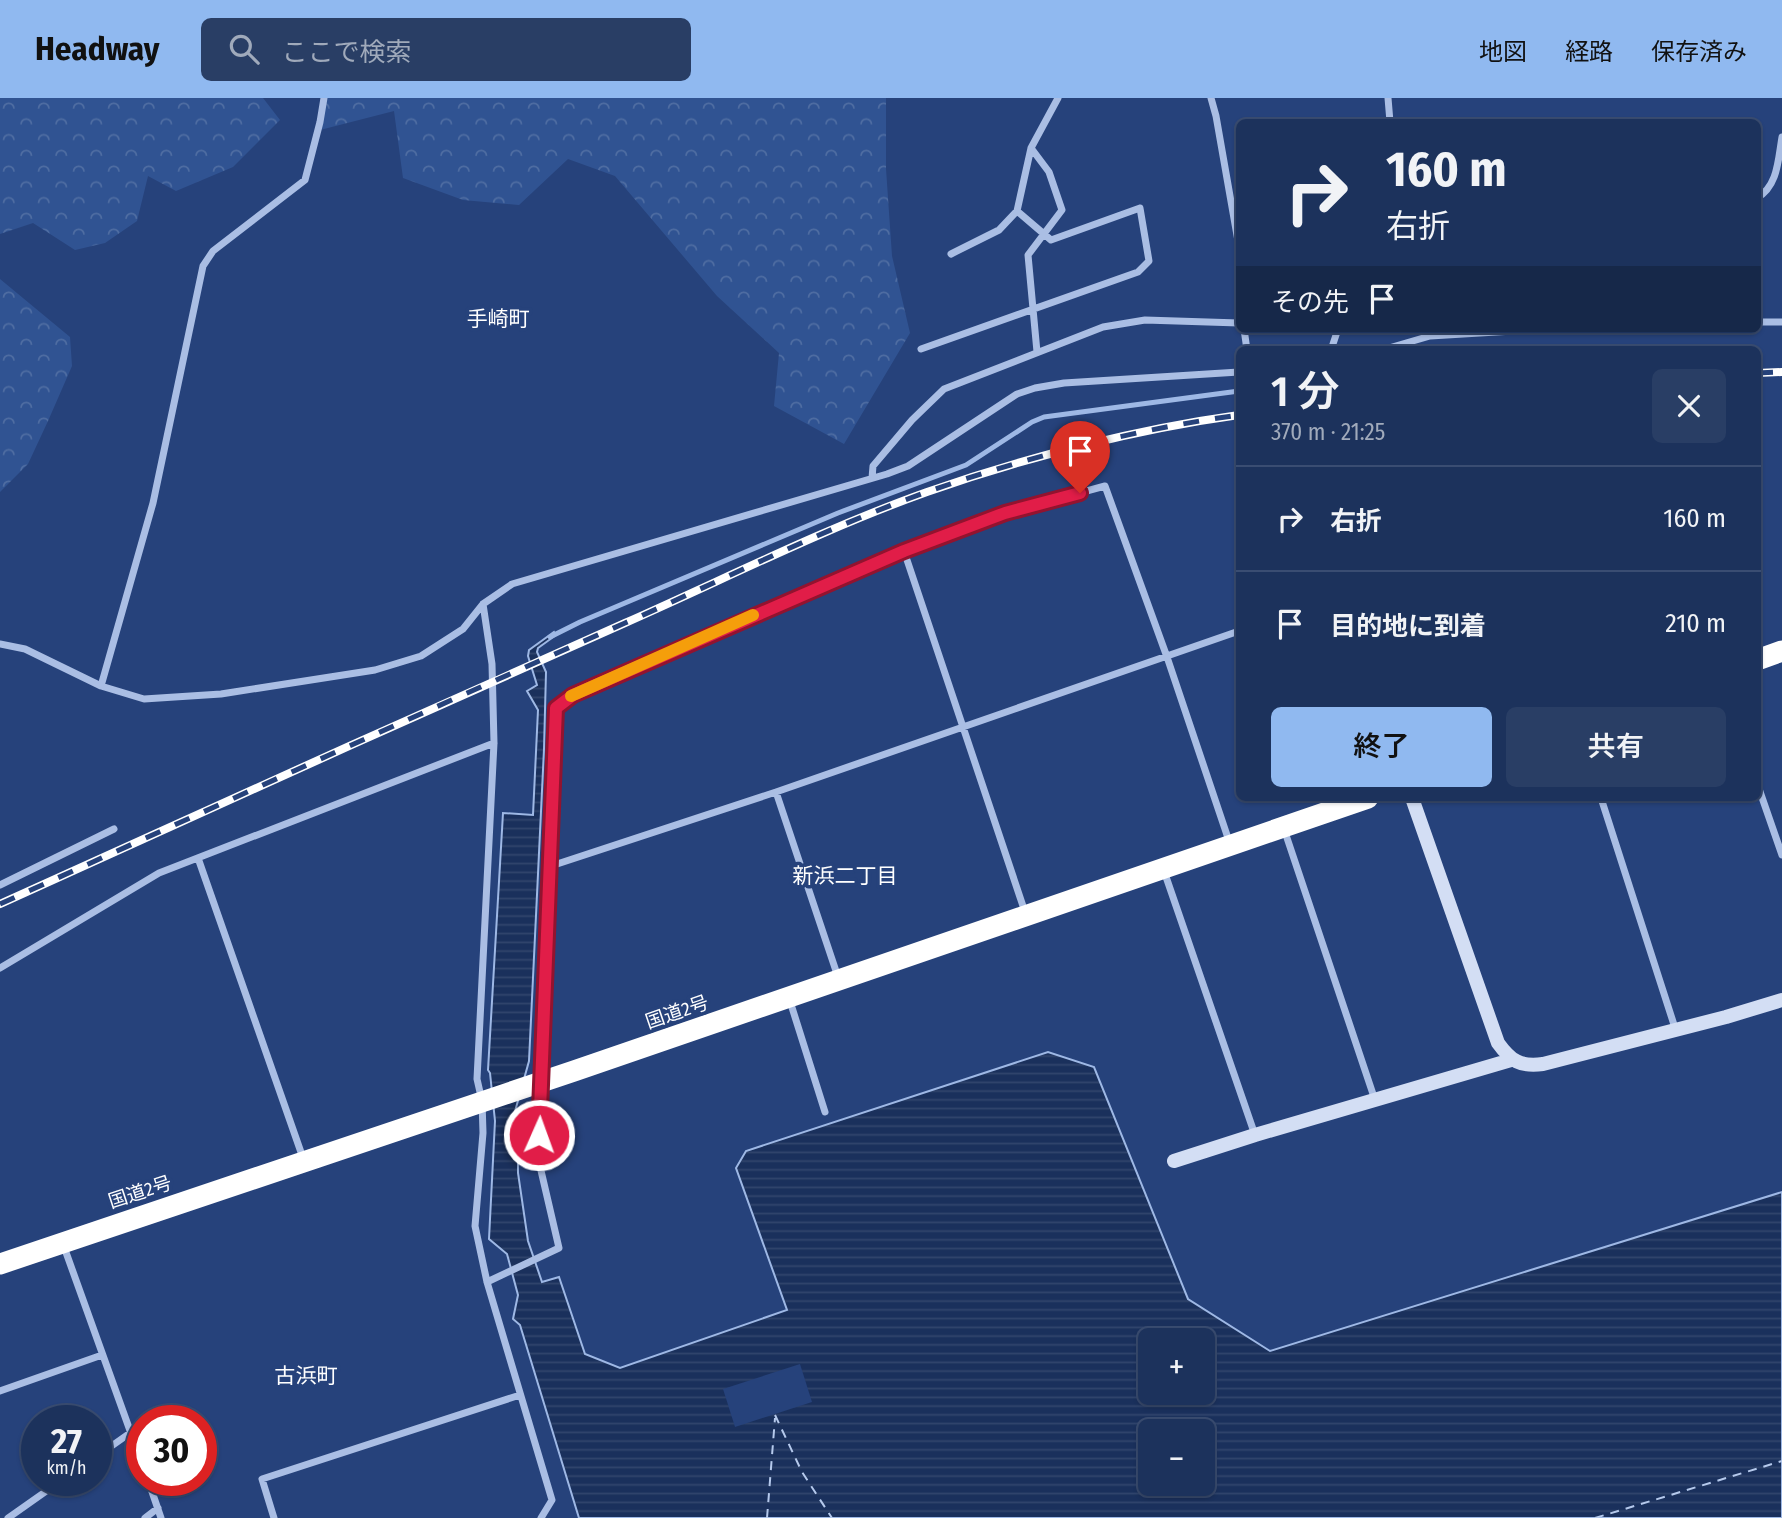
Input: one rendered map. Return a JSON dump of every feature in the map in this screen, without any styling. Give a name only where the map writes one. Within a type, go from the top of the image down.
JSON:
[{"type":"highway","points":[[1761,659],[1782,651]]},
{"type":"highway","name":"国道2号","points":[[0,1264],[788,998],[1360,801]]},
{"type":"street","points":[[101,686],[153,503],[203,266],[213,251],[305,180],[324,98]]},
{"type":"street","points":[[951,254],[999,230],[1017,211],[1031,148],[1058,98]]},
{"type":"street","points":[[1211,98],[1236,230]]},
{"type":"street","points":[[1388,98],[1390,119]]},
{"type":"street","points":[[1761,196],[1768,192],[1777,171],[1782,137]]},
{"type":"street","points":[[1031,148],[1049,172],[1062,210],[1028,255],[1037,352]]},
{"type":"street","points":[[921,349],[1138,272],[1149,261],[1140,208],[1051,240],[1017,211]]},
{"type":"street","points":[[872,478],[873,466],[912,420],[944,389],[1103,327],[1145,320],[1236,323]]},
{"type":"street","points":[[1761,322],[1782,322]]},
{"type":"street","points":[[1396,346],[1430,336],[1472,333]]},
{"type":"street","points":[[0,644],[25,649],[101,686],[144,699],[221,694],[375,670],[421,656],[463,629],[483,604],[512,584],[908,466],[1017,394],[1064,383],[1236,372]]},
{"type":"street","points":[[487,1282],[559,1248],[540,1163],[539,1108],[543,1081],[556,708],[573,695],[904,551],[1005,513],[1105,486],[1167,657],[1230,845]]},
{"type":"street","points":[[904,551],[1027,916]]},
{"type":"street","points":[[483,604],[492,664],[494,743],[477,1079],[488,1099],[475,1226],[487,1282],[552,1500],[541,1518]]},
{"type":"street","points":[[551,866],[776,792],[1236,632]]},
{"type":"street","points":[[0,968],[159,873],[494,743]]},
{"type":"street","points":[[776,792],[838,979]]},
{"type":"street","points":[[1761,795],[1782,855]]},
{"type":"street","points":[[1413,801],[1498,1043],[1511,1060],[1528,1066],[1543,1065],[1782,1000]]},
{"type":"street","points":[[1602,801],[1676,1031]]},
{"type":"street","points":[[1284,828],[1375,1101]]},
{"type":"street","points":[[1,883],[114,829]]},
{"type":"street","points":[[198,858],[304,1162]]},
{"type":"street","points":[[1163,867],[1255,1135]]},
{"type":"street","points":[[788,998],[825,1112]]},
{"type":"street","points":[[1174,1161],[1511,1060]]},
{"type":"street","points":[[62,1242],[126,1420]]},
{"type":"street","points":[[0,1391],[102,1355]]},
{"type":"street","points":[[274,1518],[262,1479],[520,1395]]},
{"type":"street","points":[[8,1518],[39,1496]]},
{"type":"street","points":[[154,1496],[161,1518]]},
{"type":"street","points":[[145,1518],[158,1508]]},
{"type":"green space","points":[[0,98],[263,98],[280,120],[233,167],[176,191],[148,176],[137,221],[105,243],[75,250],[33,223],[0,234]]},
{"type":"green space","points":[[326,98],[886,98],[886,169],[892,256],[910,333],[844,444],[774,406],[779,353],[717,296],[615,176],[568,159],[519,205],[463,200],[403,178],[394,111],[320,130]]},
{"type":"green space","points":[[0,279],[70,337],[72,366],[28,464],[0,492]]},
{"type":"shaded area","points":[[554,632],[556,635],[538,648],[537,652],[546,672],[544,749],[529,1061],[514,1115],[518,1122],[518,1173],[528,1241],[542,1282],[559,1277],[585,1354],[620,1368],[787,1310],[736,1168],[746,1151],[1048,1052],[1094,1067],[1188,1299],[1270,1351],[1782,1192],[1782,1518],[579,1518],[520,1325],[513,1319],[518,1295],[507,1254],[489,1239],[495,1121],[488,1070],[503,813],[533,815],[538,710],[527,691],[537,685],[528,656],[529,650]]},
{"type":"pier","points":[[800,1364],[812,1402],[735,1427],[723,1389]]},
{"type":"waterway","points":[[550,637],[838,513],[966,465],[1044,417],[1236,391]]},
{"type":"ferry route","points":[[775,1415],[802,1472],[832,1518]]},
{"type":"ferry route","points":[[767,1518],[775,1418]]},
{"type":"ferry route","points":[[1595,1518],[1782,1461]]},
{"type":"railway","points":[[1761,373],[1782,372]]},
{"type":"railway","points":[[0,904],[888,506],[1041,456],[1161,428],[1236,415]]},
{"type":"slow traffic","points":[[571,696],[753,615]]},
{"type":"district","name":"手崎町","points":[[498,319]]},
{"type":"district","name":"新浜二丁目","points":[[845,876]]},
{"type":"district","name":"古浜町","points":[[306,1376]]},
{"type":"route","points":[[539,1135],[556,708],[573,695],[904,551],[1005,513],[1080,493]]}]
